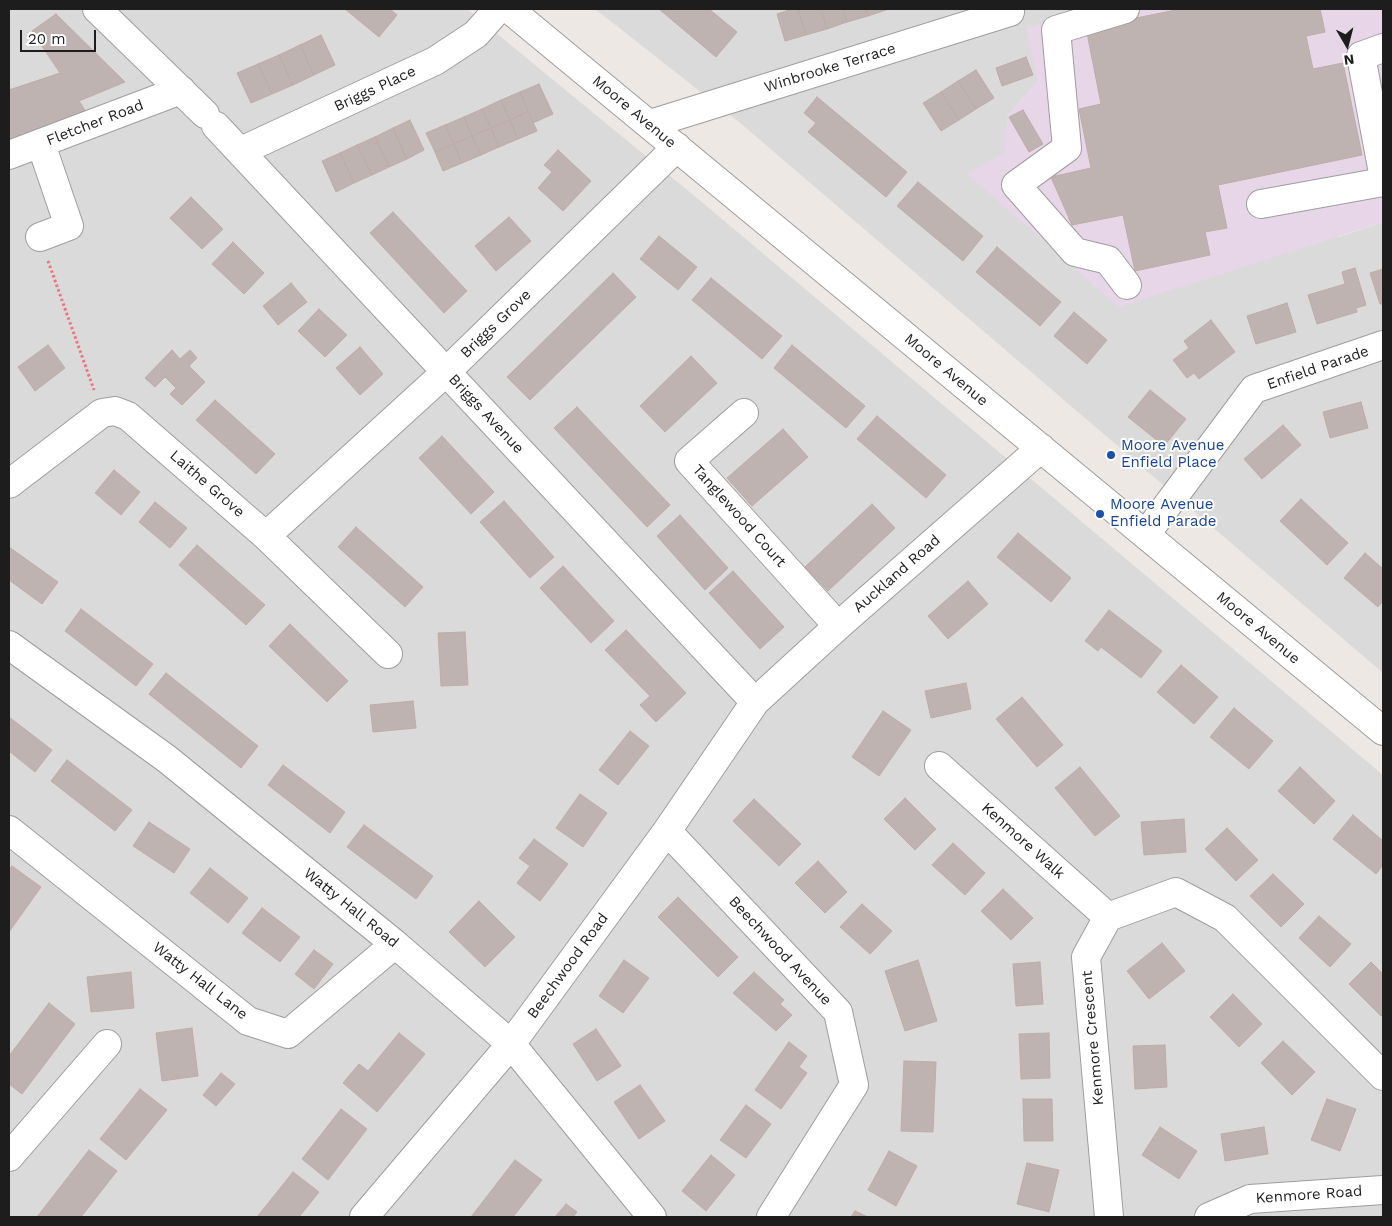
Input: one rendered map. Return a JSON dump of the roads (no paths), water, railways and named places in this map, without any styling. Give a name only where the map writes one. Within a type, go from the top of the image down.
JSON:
[{"type":"street","name":"Briggs Avenue","points":[[97,9],[241,151],[755,702]]},
{"type":"street","name":"Briggs Place","points":[[241,151],[435,61],[476,34],[498,9]]},
{"type":"street","name":"Moore Avenue","points":[[509,9],[1383,731]]},
{"type":"street","points":[[1125,9],[1056,30],[1067,148],[1016,185],[1075,252],[1108,260],[1127,285]]},
{"type":"street","name":"Winbrooke Terrace","points":[[650,124],[1010,12]]},
{"type":"street","points":[[1383,48],[1361,56],[1383,173]]},
{"type":"street","name":"Fletcher Road","points":[[9,155],[181,90]]},
{"type":"street","points":[[40,237],[69,226],[41,144]]},
{"type":"street","name":"Briggs Grove","points":[[266,536],[446,372],[677,147]]},
{"type":"street","points":[[1262,204],[1383,182]]},
{"type":"street","name":"Enfield Parade","points":[[1146,534],[1254,390],[1383,345]]},
{"type":"street","name":"Laithe Grove","points":[[9,484],[102,413],[115,411],[128,416],[266,536],[388,654]]},
{"type":"street","name":"Tanglewood Court","points":[[744,412],[689,461],[838,626]]},
{"type":"street","name":"Auckland Road","points":[[755,702],[838,626],[1041,448]]},
{"type":"street","name":"Watty Hall Road","points":[[9,645],[167,759],[395,944],[511,1044],[652,1217]]},
{"type":"street","name":"Beechwood Road","points":[[364,1217],[511,1044],[667,831],[755,702]]},
{"type":"street","name":"Kenmore Walk","points":[[939,766],[1108,917]]},
{"type":"street","name":"Watty Hall Lane","points":[[9,830],[248,1020],[288,1034],[395,944]]},
{"type":"street","name":"Beechwood Avenue","points":[[667,831],[838,1012],[854,1085],[771,1217]]},
{"type":"street","points":[[1108,917],[1176,892],[1225,918],[1383,1076]]},
{"type":"street","name":"Kenmore Crescent","points":[[1108,917],[1086,957],[1109,1217]]},
{"type":"street","points":[[9,1157],[107,1044]]},
{"type":"street","name":"Kenmore Road","points":[[1210,1217],[1251,1208],[1383,1190]]},
{"type":"place","name":"Moore Avenue Enfield Place","points":[[1111,455]]},
{"type":"place","name":"Moore Avenue Enfield Parade","points":[[1100,514]]}]
